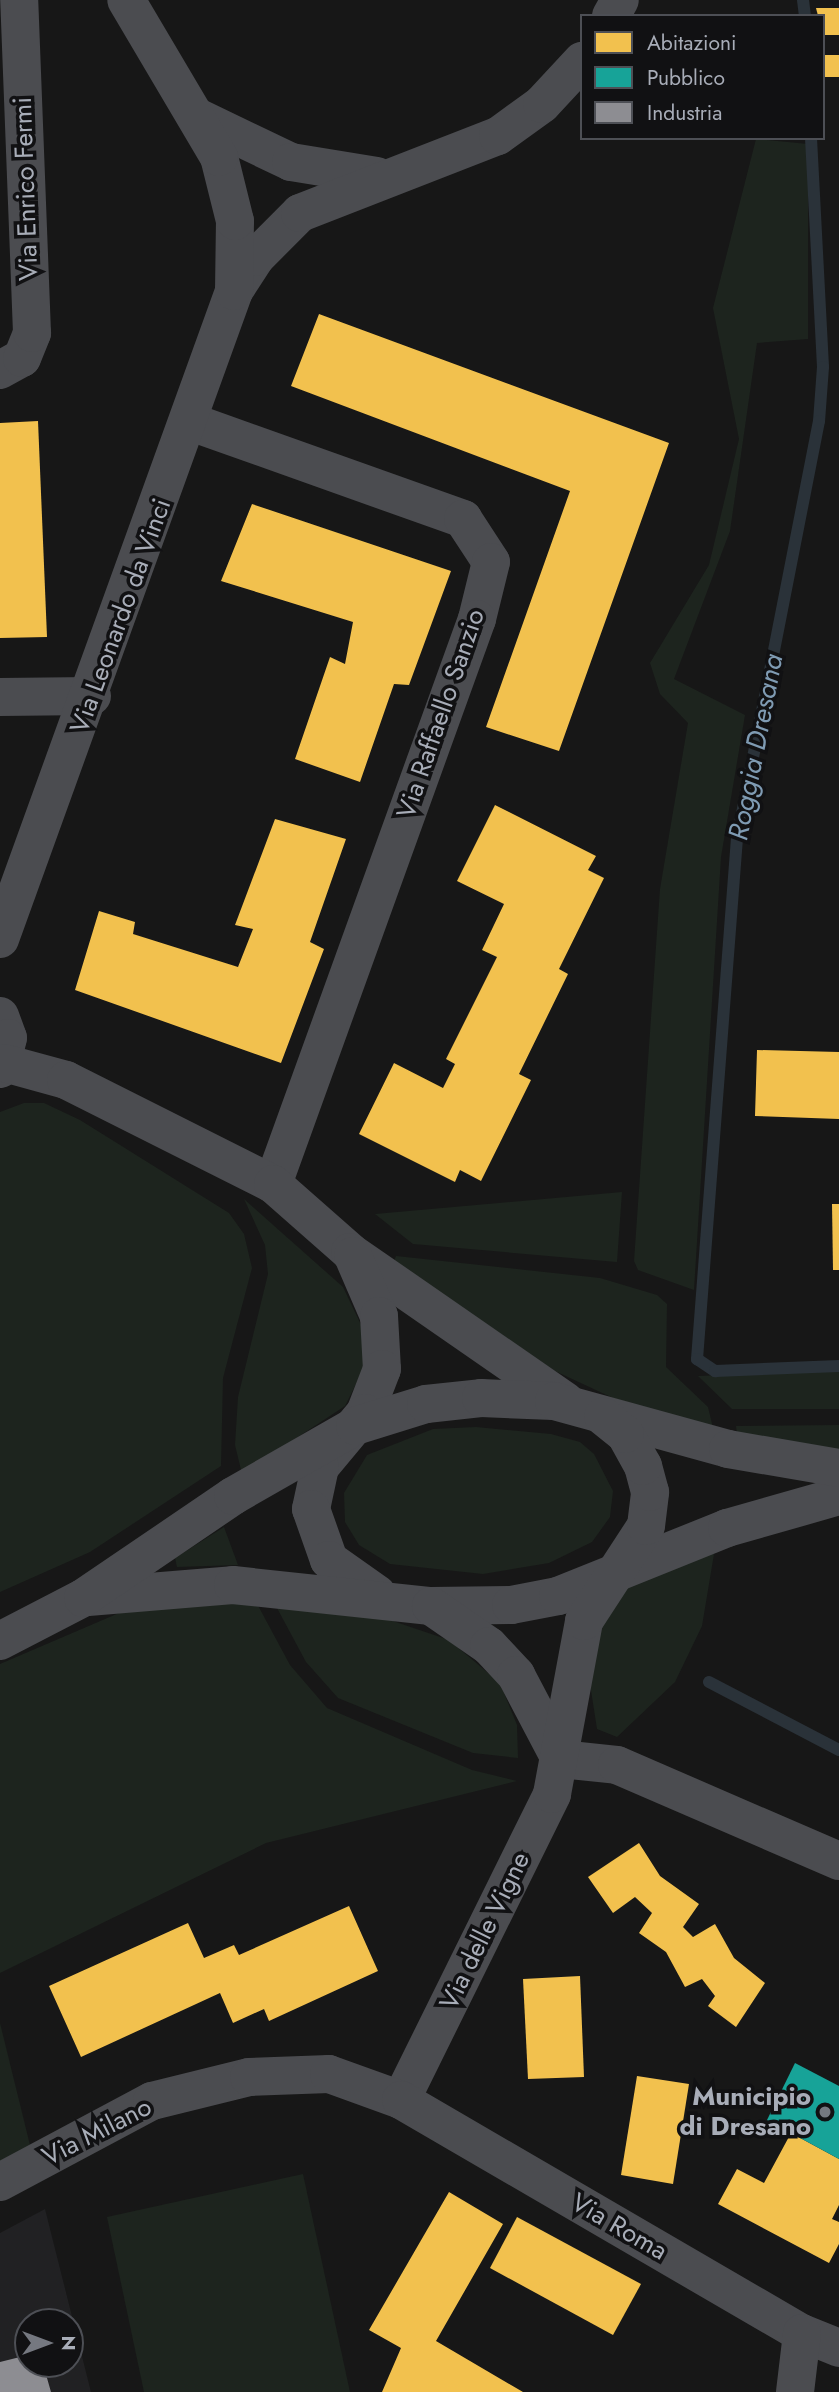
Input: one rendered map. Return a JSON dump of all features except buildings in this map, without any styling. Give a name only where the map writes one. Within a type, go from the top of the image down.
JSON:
[{"type":"street","name":"Via Enrico Fermi","points":[[5,370],[32,333],[19,0]]},
{"type":"street","name":"Via Leonardo da Vinci","points":[[126,0],[150,50],[197,117],[219,157],[232,201],[234,291]]},
{"type":"street","points":[[397,178],[498,136],[542,104],[580,63]]},
{"type":"street","name":"Via Leonardo da Vinci","points":[[197,117],[291,162],[397,178]]},
{"type":"street","name":"Via Leonardo da Vinci","points":[[0,939],[191,422],[234,291],[256,257],[300,213],[397,178]]},
{"type":"street","name":"Via Raffaello Sanzio","points":[[191,422],[463,519],[491,562],[477,619],[273,1184]]},
{"type":"street","points":[[0,697],[92,696]]},
{"type":"street","points":[[0,1016],[8,1038],[2,1066],[66,1080],[273,1184],[350,1252],[588,1411]]},
{"type":"street","points":[[350,1252],[374,1299],[383,1353],[379,1384],[355,1426],[320,1467],[312,1524],[329,1560],[351,1580],[418,1605],[489,1646],[516,1675],[560,1759],[617,1765],[839,1861]]},
{"type":"street","points":[[0,1641],[83,1598],[233,1496],[355,1426],[462,1398],[588,1411],[729,1449],[839,1468]]},
{"type":"street","name":"Via delle Vigne","points":[[401,2101],[546,1811],[560,1759],[581,1630],[609,1576],[643,1534],[650,1492],[630,1441],[588,1411]]},
{"type":"street","points":[[83,1598],[233,1585],[418,1605],[511,1605],[609,1576],[727,1528],[839,1496]]},
{"type":"street","name":"Via Milano","points":[[0,2182],[152,2101],[249,2077],[329,2074],[401,2101]]},
{"type":"street","name":"Via Roma","points":[[401,2101],[802,2333],[839,2348]]},
{"type":"street","points":[[794,2392],[802,2333]]},
{"type":"shaded area","points":[[756,140],[808,144],[808,339],[757,343],[730,531],[674,679],[745,715],[721,857],[694,1290],[638,1270],[634,1261],[660,889],[688,723],[660,694],[650,663],[709,565],[739,439],[713,308]]},
{"type":"shaded area","points":[[24,1103],[44,1103],[80,1120],[229,1213],[244,1234],[252,1268],[223,1378],[221,1466],[90,1552],[0,1592],[0,1112]]},
{"type":"shaded area","points":[[622,1192],[617,1262],[413,1244],[375,1214]]},
{"type":"shaded area","points":[[244,1199],[343,1287],[365,1333],[365,1366],[345,1406],[242,1474],[235,1445],[238,1397],[268,1274],[265,1245]]},
{"type":"shaded area","points":[[396,1256],[600,1278],[657,1295],[667,1304],[666,1367],[708,1407],[713,1428],[613,1398],[555,1371],[394,1261]]},
{"type":"shaded area","points":[[839,1370],[839,1409],[732,1409],[698,1376]]},
{"type":"shaded area","points":[[839,1425],[839,1454],[737,1434],[736,1426]]},
{"type":"shaded area","points":[[476,1427],[551,1434],[580,1442],[594,1454],[613,1491],[610,1517],[592,1542],[549,1563],[483,1574],[390,1564],[359,1545],[345,1522],[344,1493],[367,1455],[433,1429]]},
{"type":"shaded area","points":[[224,1527],[238,1565],[177,1567],[175,1558]]},
{"type":"shaded area","points":[[715,1548],[702,1626],[675,1682],[617,1737],[597,1729],[590,1684],[593,1640],[630,1583]]},
{"type":"shaded area","points":[[255,1600],[290,1665],[327,1708],[472,1770],[517,1781],[266,1843],[0,1973],[0,1664],[119,1613]]},
{"type":"shaded area","points":[[277,1608],[381,1617],[449,1640],[500,1683],[517,1725],[518,1758],[473,1753],[338,1698],[306,1662]]},
{"type":"shaded area","points":[[0,2023],[31,2149],[0,2165]]},
{"type":"shaded area","points":[[303,2174],[350,2392],[144,2392],[107,2217]]},
{"type":"shaded area","points":[[45,2209],[70,2308],[14,2308],[14,2378],[84,2378],[84,2364],[91,2392],[0,2392],[0,2233]]},
{"type":"waterway","name":"Roggia Dresana","points":[[803,0],[805,14]]},
{"type":"waterway","name":"Roggia Dresana","points":[[811,140],[823,367],[819,421],[737,838],[697,1359],[715,1371],[839,1366]]},
{"type":"waterway","name":"Roggia Dresana","points":[[709,1682],[839,1750]]},
{"type":"place","name":"Municipio di Dresano","points":[[825,2112]]}]
